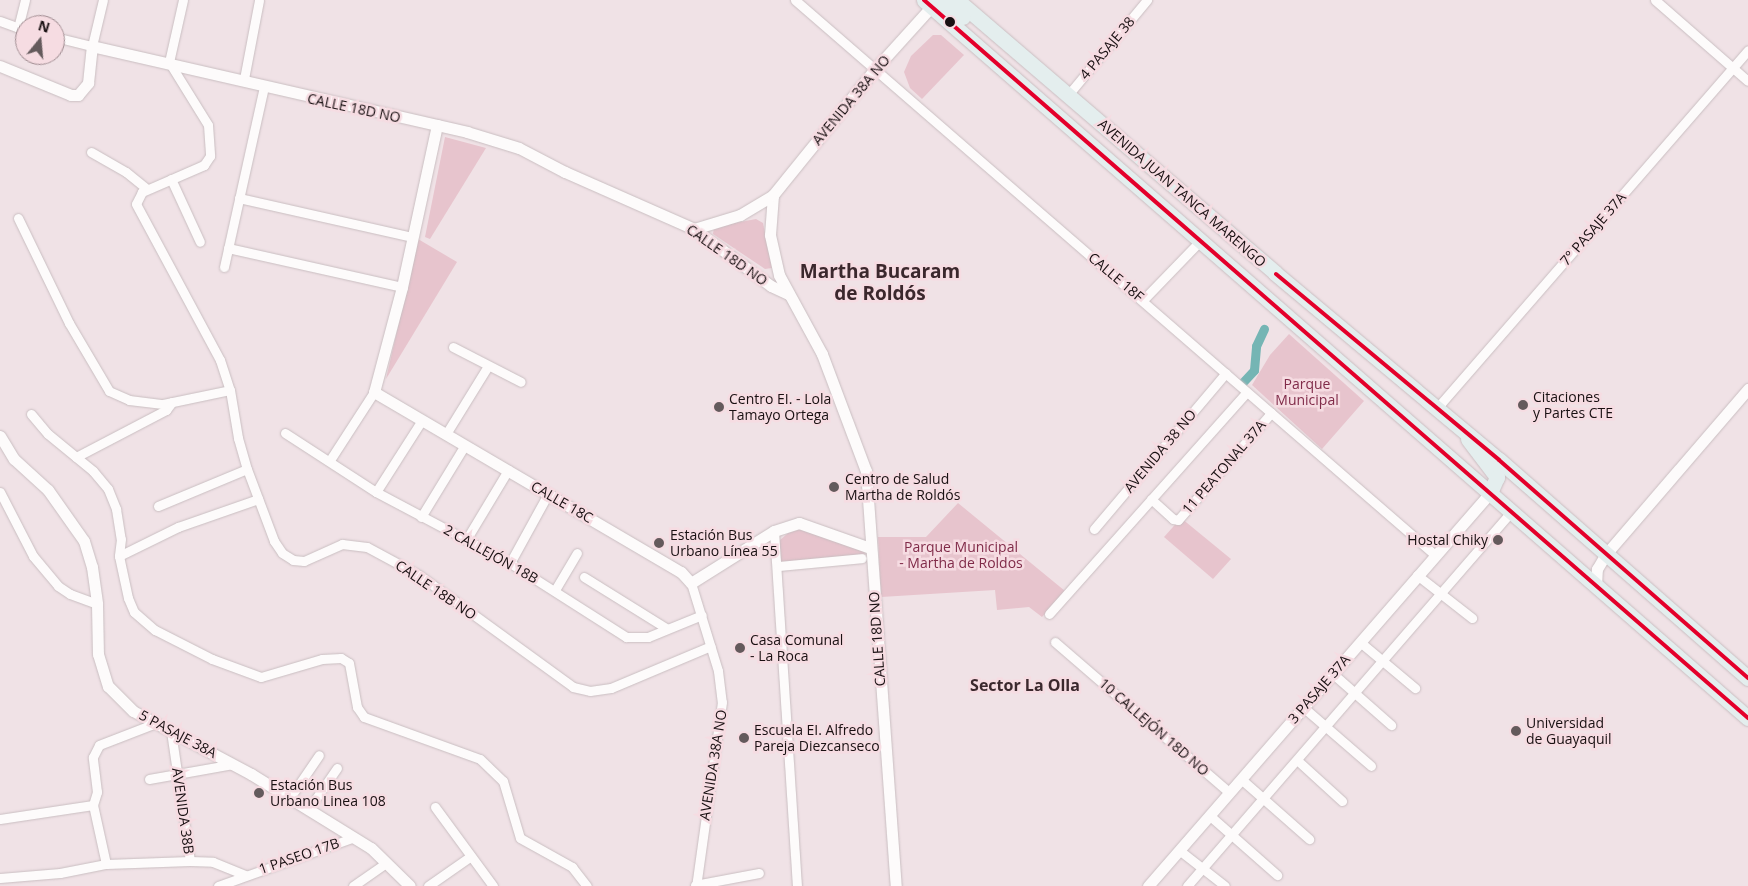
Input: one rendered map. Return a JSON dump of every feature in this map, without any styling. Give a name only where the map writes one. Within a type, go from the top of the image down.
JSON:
[{"type":"main road","name":"AVENIDA JUAN TANCA MARENGO","points":[[957,0],[1438,408],[1748,678]]},
{"type":"main road","points":[[928,3],[941,1],[946,3],[1026,67],[1048,78]]},
{"type":"main road","name":"AVENIDA JUAN TANCA MARENGO","points":[[928,3],[1748,718]]},
{"type":"main road","points":[[1463,430],[1479,457],[1497,477],[1490,493]]},
{"type":"street","points":[[23,15],[25,0]]},
{"type":"street","points":[[0,66],[78,95],[88,83],[92,46],[103,0]]},
{"type":"street","points":[[91,152],[126,172],[147,189],[204,165],[210,156],[211,139],[208,125],[169,62],[183,0]]},
{"type":"street","points":[[244,79],[259,0]]},
{"type":"street","name":"CALLE 18F","points":[[795,0],[1144,300],[1435,556]]},
{"type":"street","name":"4 PASAJE 38","points":[[1068,95],[1147,0]]},
{"type":"street","points":[[1655,0],[1748,81]]},
{"type":"street","name":"AVENIDA 38A NO","points":[[694,230],[740,215],[773,195],[928,3]]},
{"type":"street","points":[[0,21],[15,26]]},
{"type":"street","name":"CALLE 18D NO","points":[[65,40],[244,79],[264,86],[437,125],[519,148],[565,172],[694,230],[771,286],[788,294],[822,354],[866,471],[870,548],[896,886]]},
{"type":"street","name":"7° PASAJE 37A","points":[[1438,408],[1748,50]]},
{"type":"street","points":[[224,268],[264,86]]},
{"type":"street","points":[[330,460],[374,392],[402,287],[437,125]]},
{"type":"street","points":[[171,179],[200,242]]},
{"type":"street","name":"CALLE 18B NO","points":[[147,189],[138,195],[138,209],[220,360],[230,390],[238,438],[247,469],[274,541],[293,560],[304,561],[342,544],[367,547],[419,575],[572,687],[590,691],[611,688],[711,646]]},
{"type":"street","points":[[773,195],[770,235],[773,255],[788,294]]},
{"type":"street","points":[[239,198],[412,237]]},
{"type":"street","points":[[18,218],[69,322],[109,391],[129,400],[172,402],[230,390]]},
{"type":"street","points":[[1144,300],[1200,241]]},
{"type":"street","points":[[228,248],[402,287]]},
{"type":"street","points":[[453,347],[521,382]]},
{"type":"street","points":[[446,434],[488,366]]},
{"type":"street","name":"AVENIDA 38 NO","points":[[1094,528],[1226,373]]},
{"type":"street","points":[[1596,586],[1597,569],[1606,554],[1748,389]]},
{"type":"street","name":"CALLE 18C","points":[[374,392],[681,572],[691,583]]},
{"type":"street","points":[[1049,614],[1248,392]]},
{"type":"street","points":[[76,457],[166,410],[172,402]]},
{"type":"street","name":"11 PEATONAL 37A","points":[[1152,499],[1176,521],[1271,413]]},
{"type":"street","points":[[31,414],[48,434],[76,457],[108,489],[116,509],[121,540],[119,556],[134,612],[155,630],[212,660],[262,677],[322,659],[341,658],[349,663],[357,707],[364,717],[480,759],[503,781],[520,838],[572,867],[587,886]]},
{"type":"street","points":[[376,492],[422,420]]},
{"type":"street","name":"2 CALLEJÓN 18B","points":[[285,433],[330,460],[376,492],[510,563],[626,637],[648,637],[666,628],[702,615]]},
{"type":"street","name":"5 PASAJE 38A","points":[[0,436],[14,459],[48,490],[84,541],[92,567],[97,604],[98,654],[108,686],[133,711],[233,764],[371,848],[410,886]]},
{"type":"street","points":[[421,517],[465,446]]},
{"type":"street","points":[[158,506],[247,469]]},
{"type":"street","points":[[466,540],[508,470]]},
{"type":"street","points":[[0,492],[33,556],[58,586],[70,594],[97,604]]},
{"type":"street","name":"3 PASAJE 37A","points":[[1150,885],[1490,493]]},
{"type":"street","points":[[510,563],[548,494]]},
{"type":"street","points":[[119,556],[178,527],[258,499]]},
{"type":"street","points":[[1187,886],[1511,512]]},
{"type":"street","points":[[711,646],[691,583],[774,532],[799,523],[870,548]]},
{"type":"street","points":[[774,532],[778,566],[797,886]]},
{"type":"street","points":[[555,590],[577,553]]},
{"type":"street","points":[[778,566],[862,558]]},
{"type":"street","points":[[1417,575],[1472,618]]},
{"type":"street","points":[[584,577],[666,628]]},
{"type":"street","name":"10 CALLEJÓN 18D NO","points":[[1055,642],[1230,792]]},
{"type":"street","points":[[1360,642],[1415,688]]},
{"type":"street","name":"AVENIDA 38A NO","points":[[696,885],[722,702],[711,646]]},
{"type":"street","points":[[1332,673],[1391,725]]},
{"type":"street","points":[[1303,708],[1370,766]]},
{"type":"street","points":[[106,864],[93,805],[97,792],[92,757],[100,745],[156,723]]},
{"type":"street","name":"AVENIDA 38B","points":[[171,731],[190,862]]},
{"type":"street","points":[[289,799],[320,755]]},
{"type":"street","points":[[1297,760],[1342,801]]},
{"type":"street","points":[[149,779],[178,776],[233,764]]},
{"type":"street","points":[[308,810],[337,768]]},
{"type":"street","points":[[1241,779],[1309,839]]},
{"type":"street","points":[[0,819],[93,805]]},
{"type":"street","points":[[435,807],[493,886]]},
{"type":"street","points":[[1209,815],[1277,875]]},
{"type":"street","name":"1 PASEO 17B","points":[[218,886],[352,838]]},
{"type":"street","points":[[1179,850],[1225,886]]},
{"type":"street","points":[[428,886],[471,856]]},
{"type":"street","points":[[0,878],[60,873],[106,864],[190,862],[213,862],[246,875]]},
{"type":"street","points":[[352,886],[386,863]]},
{"type":"street","points":[[696,885],[759,873]]},
{"type":"green space","points":[[933,35],[941,35],[964,55],[922,99],[910,88],[904,72],[911,56]]},
{"type":"green space","points":[[445,137],[486,148],[430,239],[425,237]]},
{"type":"green space","points":[[756,219],[763,223],[772,268],[765,269],[713,234],[714,227]]},
{"type":"green space","points":[[418,239],[457,262],[386,379]]},
{"type":"green space","name":"Parque Municipal","points":[[1289,334],[1364,401],[1322,449],[1252,385],[1270,355]]},
{"type":"green space","name":"Parque Municipal - Martha de Roldos","points":[[958,503],[1065,591],[1042,617],[1029,607],[997,610],[995,590],[881,597],[878,537],[926,537]]},
{"type":"green space","points":[[1181,518],[1231,559],[1213,579],[1164,537]]},
{"type":"green space","points":[[796,526],[864,548],[865,557],[780,564],[779,541]]},
{"type":"waterway","points":[[1243,382],[1254,370],[1256,346],[1264,329]]},
{"type":"transit line","points":[[924,0],[1748,718]]},
{"type":"transit line","points":[[1276,274],[1499,460],[1748,678]]},
{"type":"place","name":"Citaciones y Partes CTE","points":[[1523,405]]},
{"type":"place","name":"Centro EI. - Lola Tamayo Ortega","points":[[719,407]]},
{"type":"place","name":"Centro de Salud Martha de Roldós","points":[[834,487]]},
{"type":"place","name":"Hostal Chiky","points":[[1498,540]]},
{"type":"place","name":"Estación Bus Urbano Línea 55","points":[[659,543]]},
{"type":"place","name":"Casa Comunal - La Roca","points":[[740,648]]},
{"type":"place","name":"Universidad de Guayaquil","points":[[1516,731]]},
{"type":"place","name":"Escuela EI. Alfredo Pareja Diezcanseco","points":[[744,738]]},
{"type":"place","name":"Estación Bus Urbano Linea 108","points":[[259,793]]},
{"type":"district","name":"Martha Bucaram de Roldós","points":[[880,283]]},
{"type":"district","name":"Sector La Olla","points":[[1025,685]]}]
